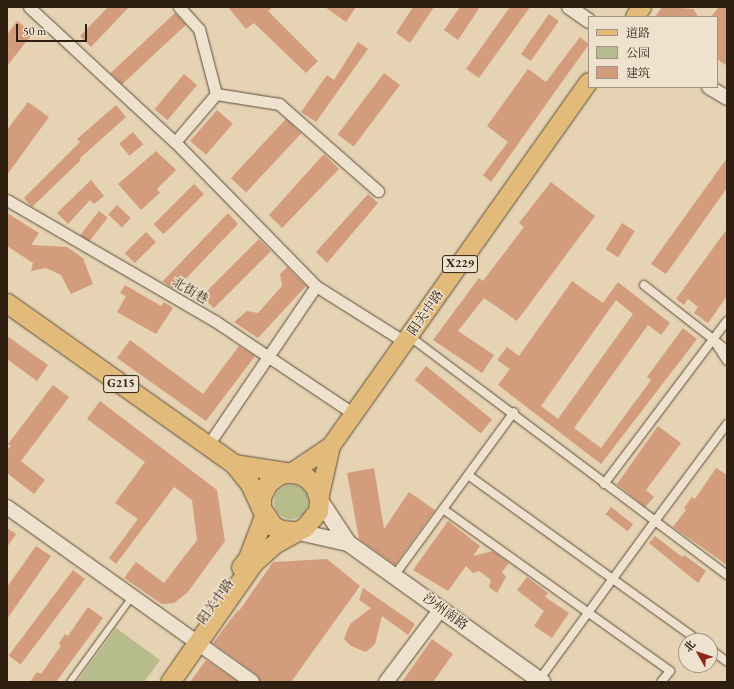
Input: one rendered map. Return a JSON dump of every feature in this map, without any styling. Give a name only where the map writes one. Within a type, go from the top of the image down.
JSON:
[{"type":"highway","name":"G215","points":[[7,303],[234,464],[262,470],[291,473],[307,478],[315,487],[319,499]]},
{"type":"highway","points":[[234,464],[250,484],[263,512],[273,526],[282,530],[294,531],[312,521],[318,511],[319,499]]},
{"type":"highway","points":[[263,512],[262,492],[268,483],[280,474],[291,473]]},
{"type":"highway","name":"阳关中路","points":[[170,682],[194,641],[248,558],[263,512]]},
{"type":"highway","name":"阳关中路","points":[[158,682],[194,641],[253,563],[294,531]]},
{"type":"main road","points":[[636,16],[642,7]]},
{"type":"main road","name":"阳关中路","points":[[331,446],[588,83]]},
{"type":"main road","name":"X229","points":[[291,473],[331,446]]},
{"type":"main road","name":"X229","points":[[319,499],[331,446]]},
{"type":"main road","points":[[319,499],[348,543]]},
{"type":"main road","points":[[294,531],[348,543]]},
{"type":"main road","name":"沙州南路","points":[[348,543],[540,681]]},
{"type":"street","points":[[29,7],[175,142],[316,286],[407,339],[514,412],[604,484],[727,575]]},
{"type":"street","points":[[180,7],[199,29],[216,94]]},
{"type":"street","points":[[569,7],[588,21]]},
{"type":"street","points":[[711,88],[727,98]]},
{"type":"street","points":[[175,142],[216,94]]},
{"type":"street","points":[[216,94],[279,104],[378,191]]},
{"type":"street","name":"北街巷","points":[[7,200],[215,321],[354,414]]},
{"type":"street","points":[[208,445],[316,286]]},
{"type":"street","points":[[644,286],[727,350]]},
{"type":"street","points":[[604,484],[727,321]]},
{"type":"street","points":[[713,340],[727,361]]},
{"type":"street","points":[[394,576],[514,412]]},
{"type":"street","points":[[540,681],[588,612],[727,424]]},
{"type":"street","points":[[468,475],[688,633]]},
{"type":"street","points":[[7,507],[252,682]]},
{"type":"street","points":[[443,509],[670,670],[661,682]]},
{"type":"street","points":[[386,682],[441,609]]},
{"type":"street","points":[[718,655],[727,662]]},
{"type":"lane","points":[[70,682],[132,596]]},
{"type":"green space","points":[[288,485],[294,485],[298,486],[305,492],[308,502],[307,509],[301,516],[294,519],[288,519],[284,518],[277,512],[274,505],[274,499],[275,495],[281,488]]},
{"type":"green space","points":[[116,628],[160,660],[144,682],[77,682]]},
{"type":"building","points":[[108,7],[129,7],[91,47],[80,36]]},
{"type":"building","points":[[228,7],[273,7],[268,11],[318,61],[306,73],[254,23],[246,29]]},
{"type":"building","points":[[325,7],[356,7],[346,22]]},
{"type":"building","points":[[413,7],[434,7],[410,43],[396,33]]},
{"type":"building","points":[[460,7],[480,7],[458,40],[444,30]]},
{"type":"building","points":[[510,7],[530,7],[479,78],[466,69]]},
{"type":"building","points":[[662,7],[694,9],[698,16],[656,16]]},
{"type":"building","points":[[719,7],[727,7],[727,66],[718,60],[718,16],[712,16]]},
{"type":"building","points":[[175,13],[186,25],[122,85],[111,73]]},
{"type":"building","points":[[549,14],[559,21],[531,61],[521,54]]},
{"type":"building","points":[[17,21],[33,33],[7,66],[7,35]]},
{"type":"building","points":[[580,37],[588,43],[588,45],[491,182],[483,175],[508,142],[487,126],[528,69],[546,82]]},
{"type":"building","points":[[358,42],[368,49],[316,122],[301,112],[327,75],[334,80]]},
{"type":"building","points":[[384,73],[400,85],[354,147],[338,134]]},
{"type":"building","points":[[184,74],[197,85],[167,120],[154,109]]},
{"type":"building","points":[[28,102],[49,117],[7,175],[7,130]]},
{"type":"building","points":[[116,105],[126,117],[79,159],[81,160],[32,207],[24,198],[80,142],[77,139]]},
{"type":"building","points":[[217,110],[233,124],[206,155],[190,141]]},
{"type":"building","points":[[286,119],[301,133],[246,193],[231,178]]},
{"type":"building","points":[[133,132],[143,144],[129,156],[119,144]]},
{"type":"building","points":[[156,151],[176,170],[157,189],[160,193],[141,210],[118,184]]},
{"type":"building","points":[[324,154],[339,169],[282,228],[269,215]]},
{"type":"building","points":[[727,158],[727,188],[666,274],[651,264]]},
{"type":"building","points":[[91,180],[104,196],[94,204],[90,200],[68,224],[57,213]]},
{"type":"building","points":[[551,182],[595,216],[517,321],[484,298],[458,331],[494,355],[482,373],[433,340],[479,278],[483,281],[524,227],[519,223]]},
{"type":"building","points":[[194,184],[204,194],[164,234],[154,224]]},
{"type":"building","points":[[368,194],[378,203],[327,263],[316,252]]},
{"type":"building","points":[[117,205],[131,218],[122,227],[108,215]]},
{"type":"building","points":[[99,211],[108,218],[89,242],[80,235]]},
{"type":"building","points":[[7,213],[39,233],[31,245],[67,247],[83,258],[93,284],[71,294],[61,275],[46,268],[31,271],[33,263],[7,246]]},
{"type":"building","points":[[228,213],[238,224],[175,290],[166,284],[163,281]]},
{"type":"building","points":[[622,223],[635,231],[618,257],[606,249]]},
{"type":"building","points":[[727,229],[727,296],[708,323],[694,313],[698,307],[688,299],[684,305],[676,299]]},
{"type":"building","points":[[146,232],[156,242],[135,263],[125,253]]},
{"type":"building","points":[[259,239],[271,251],[214,308],[202,296]]},
{"type":"building","points":[[287,267],[306,286],[258,338],[234,322],[247,311],[258,313],[282,286],[280,274]]},
{"type":"building","points":[[572,281],[603,303],[618,282],[670,323],[661,335],[648,325],[574,428],[601,448],[651,380],[647,377],[683,328],[697,339],[601,464],[498,385],[510,369],[497,360],[507,347],[519,356]],"holes":[[[616,300],[633,314],[558,419],[541,406]]]},
{"type":"building","points":[[125,285],[161,306],[164,302],[173,308],[156,334],[117,312],[126,296],[120,293]]},
{"type":"building","points":[[7,336],[48,365],[37,381],[7,359]]},
{"type":"building","points":[[130,340],[203,394],[239,346],[255,356],[206,421],[117,358]]},
{"type":"building","points":[[426,366],[492,419],[481,433],[415,380]]},
{"type":"building","points":[[53,385],[69,397],[21,461],[45,480],[34,494],[7,473],[7,450],[11,446],[8,444]]},
{"type":"building","points":[[100,401],[217,490],[225,541],[188,592],[174,603],[162,604],[124,578],[136,562],[164,583],[197,540],[192,500],[174,487],[116,564],[109,558],[138,519],[115,503],[145,462],[87,419]]},
{"type":"building","points":[[658,426],[681,443],[646,490],[654,497],[645,507],[617,484]]},
{"type":"building","points":[[374,468],[384,529],[409,492],[435,510],[395,565],[359,539],[347,473]]},
{"type":"building","points":[[716,468],[727,475],[727,565],[673,527],[686,510],[684,508],[692,497],[695,499]]},
{"type":"building","points":[[611,507],[633,524],[628,531],[605,514]]},
{"type":"building","points":[[448,521],[480,546],[473,556],[493,551],[509,563],[502,572],[506,577],[497,593],[489,587],[491,580],[479,571],[473,573],[466,566],[448,591],[413,570]]},
{"type":"building","points":[[7,528],[16,534],[7,547]]},
{"type":"building","points":[[655,536],[682,557],[684,555],[706,571],[698,583],[649,543]]},
{"type":"building","points":[[36,546],[51,556],[7,619],[7,587]]},
{"type":"building","points":[[327,559],[360,586],[291,682],[260,682],[257,675],[213,643],[238,610],[239,611],[273,562]]},
{"type":"building","points":[[73,570],[85,579],[21,664],[9,655]]},
{"type":"building","points":[[527,577],[548,593],[545,597],[569,613],[552,638],[534,626],[544,611],[517,590]]},
{"type":"building","points":[[363,588],[415,624],[408,635],[382,616],[375,644],[366,652],[351,646],[344,639],[350,624],[371,608],[359,600]]},
{"type":"building","points":[[88,607],[103,618],[56,682],[30,682],[37,672],[41,674],[61,646],[59,643],[65,634],[68,636]]},
{"type":"building","points":[[432,639],[453,654],[433,682],[402,682]]},
{"type":"building","points":[[206,660],[237,681],[190,682]]}]
